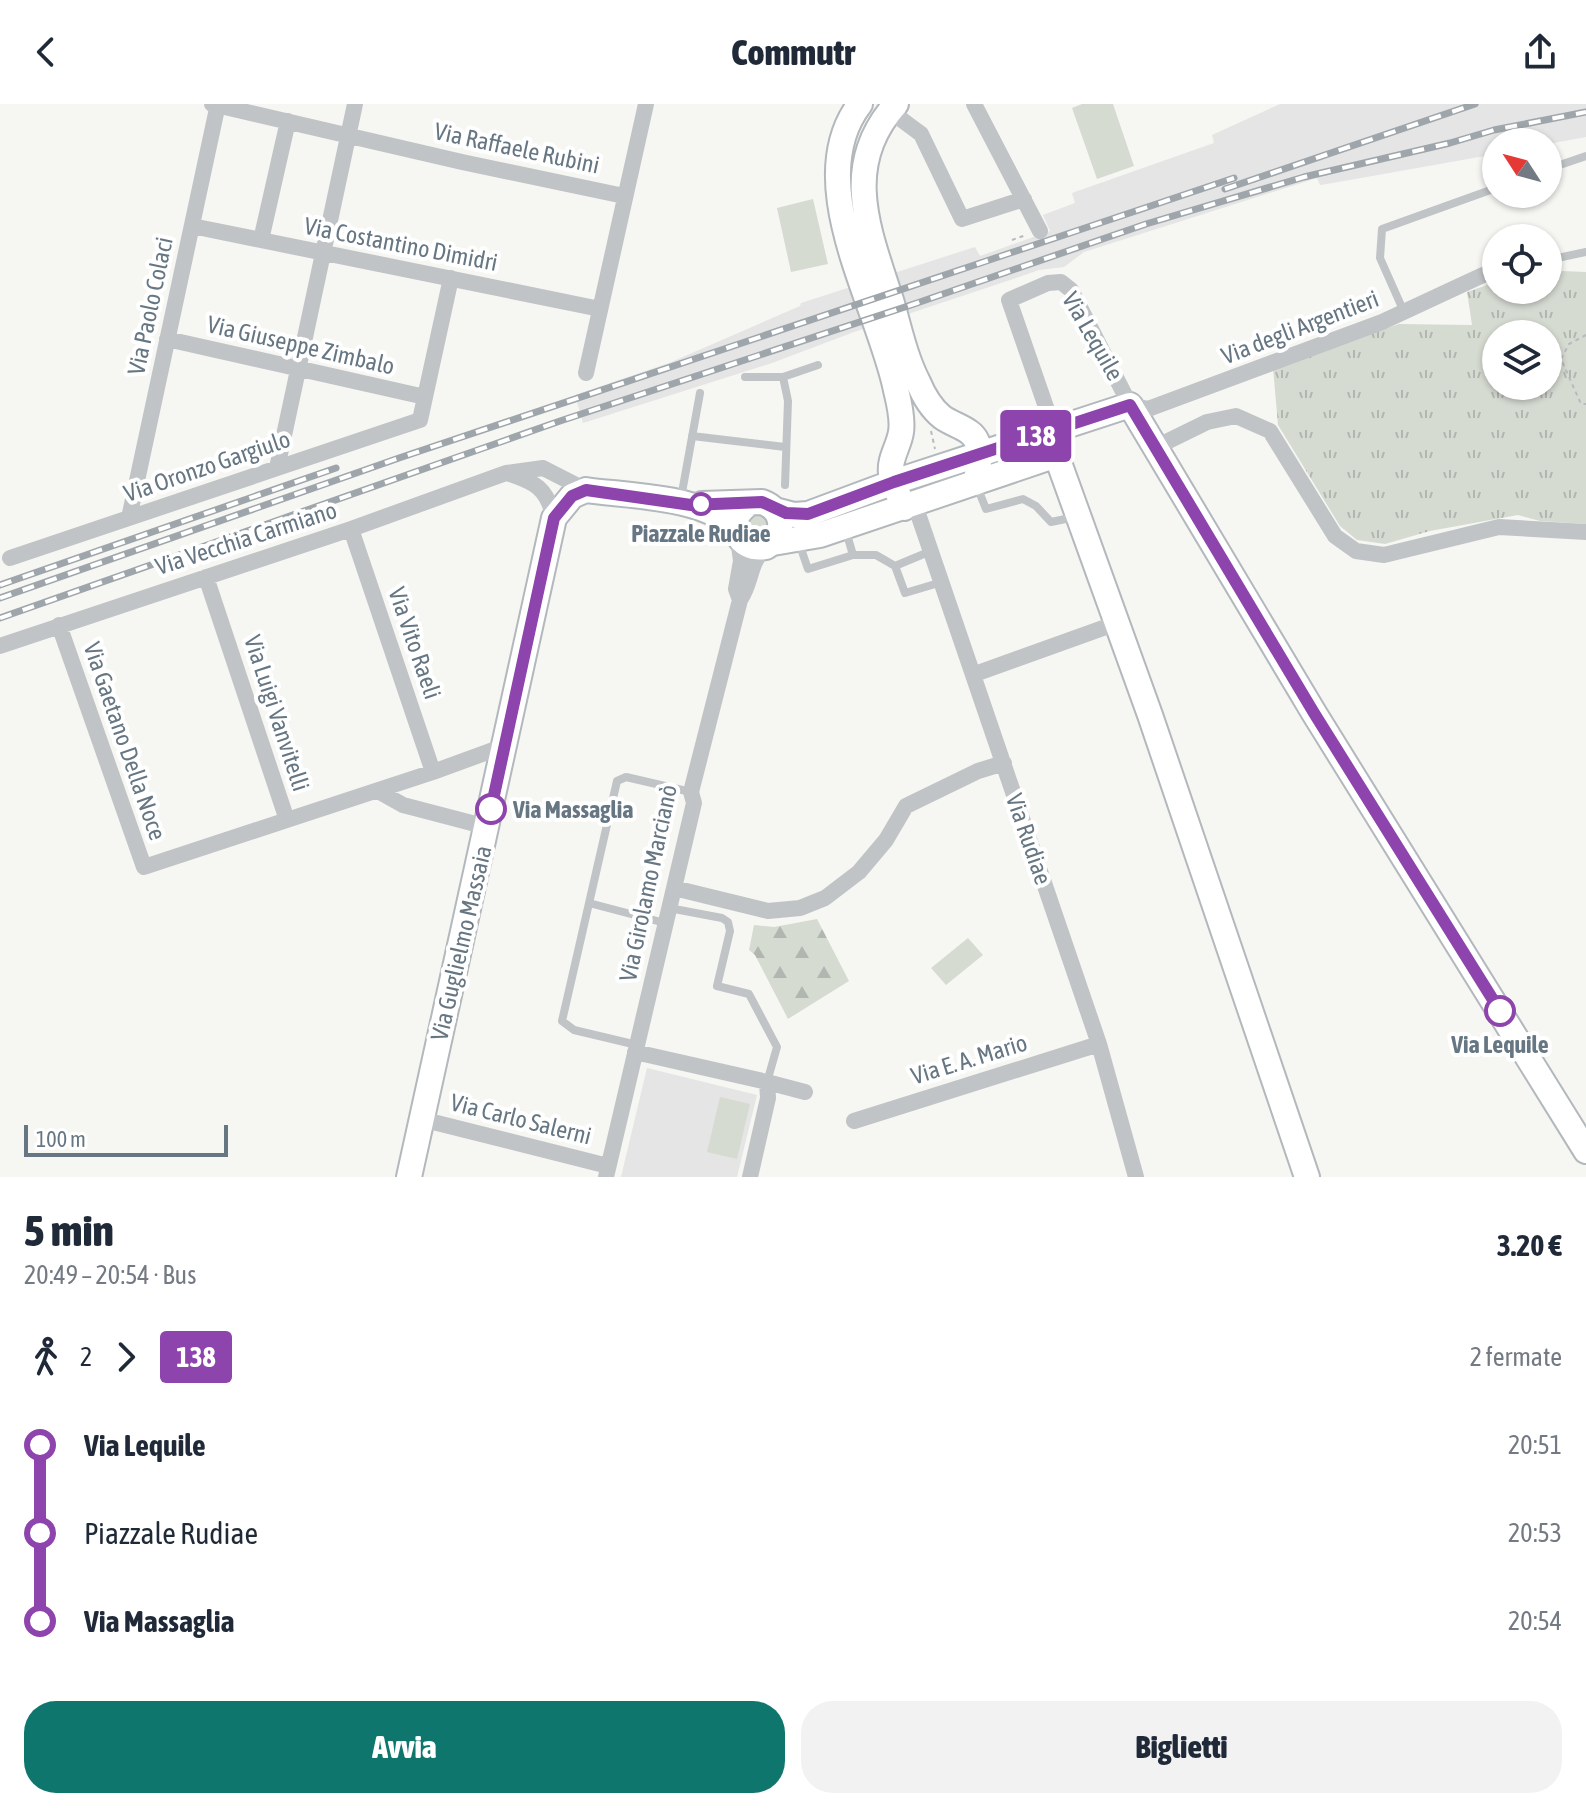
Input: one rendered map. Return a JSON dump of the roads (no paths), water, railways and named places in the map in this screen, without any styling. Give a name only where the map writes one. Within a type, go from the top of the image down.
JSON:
[{"type":"main road","points":[[842,104],[837,170],[841,207],[849,242],[896,389],[901,431],[891,463],[894,482],[910,506]]},
{"type":"main road","points":[[839,144],[860,104]]},
{"type":"main road","points":[[893,108],[876,133],[864,165],[862,193],[871,238],[917,380],[935,410],[971,433],[977,441],[980,453],[975,483]]},
{"type":"main road","points":[[686,504],[722,517],[751,548],[797,539],[894,482],[1130,405]]},
{"type":"main road","name":"Via Lequile","points":[[1130,405],[1314,713],[1586,1151]]},
{"type":"main road","points":[[841,515],[874,475],[891,444],[900,418]]},
{"type":"main road","points":[[1048,432],[1117,623],[1307,1177]]},
{"type":"main road","points":[[579,493],[686,504],[747,505],[762,502],[775,510],[794,515],[841,515],[910,506],[1057,455]]},
{"type":"main road","name":"Via Guglielmo Massaia","points":[[409,1177],[554,518],[579,493]]},
{"type":"main road","points":[[737,535],[737,516],[747,505]]},
{"type":"main road","points":[[769,545],[781,527],[775,510]]},
{"type":"street","name":"Via Raffaele Rubini","points":[[216,104],[624,196]]},
{"type":"street","name":"Via Paolo Colaci","points":[[129,518],[216,104]]},
{"type":"street","points":[[277,468],[355,104]]},
{"type":"street","points":[[586,373],[646,104]]},
{"type":"street","points":[[974,104],[1024,199],[1035,232]]},
{"type":"street","points":[[893,108],[921,134],[962,219],[1024,199]]},
{"type":"street","points":[[261,240],[288,121]]},
{"type":"street","name":"Via Costantino Dimidri","points":[[192,226],[600,309]]},
{"type":"street","points":[[425,397],[451,278]]},
{"type":"street","name":"Via degli Argentieri","points":[[1130,405],[1148,409],[1256,370],[1482,278]]},
{"type":"street","name":"Via Lequile","points":[[1046,407],[1009,300],[1048,283],[1061,282],[1071,290],[1130,405]]},
{"type":"street","name":"Via Giuseppe Zimbalo","points":[[167,339],[425,397]]},
{"type":"street","name":"Via Oronzo Gargiulo","points":[[10,558],[420,420],[425,397]]},
{"type":"street","points":[[1154,448],[1207,422],[1236,416],[1270,431],[1335,536],[1356,551],[1384,555],[1499,527],[1586,532]]},
{"type":"street","name":"Via Vecchia Carmiano","points":[[0,646],[351,529],[506,473],[543,468],[579,493]]},
{"type":"street","points":[[506,473],[533,483],[543,491],[550,501],[554,518]]},
{"type":"street","points":[[543,491],[558,496],[579,493]]},
{"type":"street","name":"Via Rudiae","points":[[910,506],[931,551],[975,674],[1099,1044],[1136,1177]]},
{"type":"street","name":"Via Vito Raeli","points":[[351,529],[433,772]]},
{"type":"street","name":"Via Girolamo Marcianò","points":[[737,535],[741,561],[736,589],[740,600]]},
{"type":"street","name":"Via Girolamo Marcianò","points":[[607,1171],[694,803],[691,792],[740,600],[748,589],[754,560],[769,545]]},
{"type":"street","name":"Via Luigi Vanvitelli","points":[[206,577],[287,820],[504,746]]},
{"type":"street","points":[[975,674],[1117,623]]},
{"type":"street","name":"Via Gaetano Della Noce","points":[[59,625],[144,867],[287,820]]},
{"type":"street","points":[[674,888],[768,911],[800,908],[825,898],[859,872],[886,840],[906,806],[978,771],[1004,763]]},
{"type":"street","points":[[378,791],[403,805],[487,827]]},
{"type":"street","name":"Via E. A. Mario","points":[[854,1121],[1099,1044]]},
{"type":"street","points":[[636,1048],[805,1092]]},
{"type":"street","points":[[750,1177],[768,1098],[767,1082]]},
{"type":"street","name":"Via Carlo Salerni","points":[[421,1119],[607,1171]]},
{"type":"lane","points":[[1562,164],[1586,156]]},
{"type":"lane","points":[[1404,312],[1380,258],[1382,229],[1482,193]]},
{"type":"lane","points":[[1562,257],[1586,252]]},
{"type":"lane","points":[[745,377],[783,377],[818,365]]},
{"type":"lane","points":[[783,377],[788,401],[785,485]]},
{"type":"lane","points":[[686,504],[692,436],[700,393]]},
{"type":"lane","points":[[692,436],[785,447]]},
{"type":"lane","points":[[975,483],[986,509],[1023,499],[1036,506],[1051,522],[1079,517]]},
{"type":"lane","points":[[841,515],[853,555]]},
{"type":"lane","points":[[797,539],[808,569],[853,555],[876,555],[895,566],[905,593],[942,582]]},
{"type":"lane","points":[[895,566],[931,551]]},
{"type":"lane","points":[[636,1048],[574,1030],[562,1021],[617,781],[626,777],[691,792]]},
{"type":"lane","points":[[589,903],[668,915],[722,918],[728,922],[730,931],[717,986],[749,994],[777,1047],[767,1082]]},
{"type":"railway","points":[[1225,189],[1475,104]]},
{"type":"railway","points":[[0,618],[560,421],[1146,224],[1304,177],[1494,130],[1586,112]]},
{"type":"railway","points":[[0,598],[399,458],[1234,178]]},
{"type":"railway","points":[[0,585],[336,468]]},
{"type":"place","name":"Piazzale Rudiae","points":[[701,504]]},
{"type":"place","name":"Via Massaglia","points":[[491,809]]},
{"type":"place","name":"Via Lequile","points":[[1500,1011]]}]
